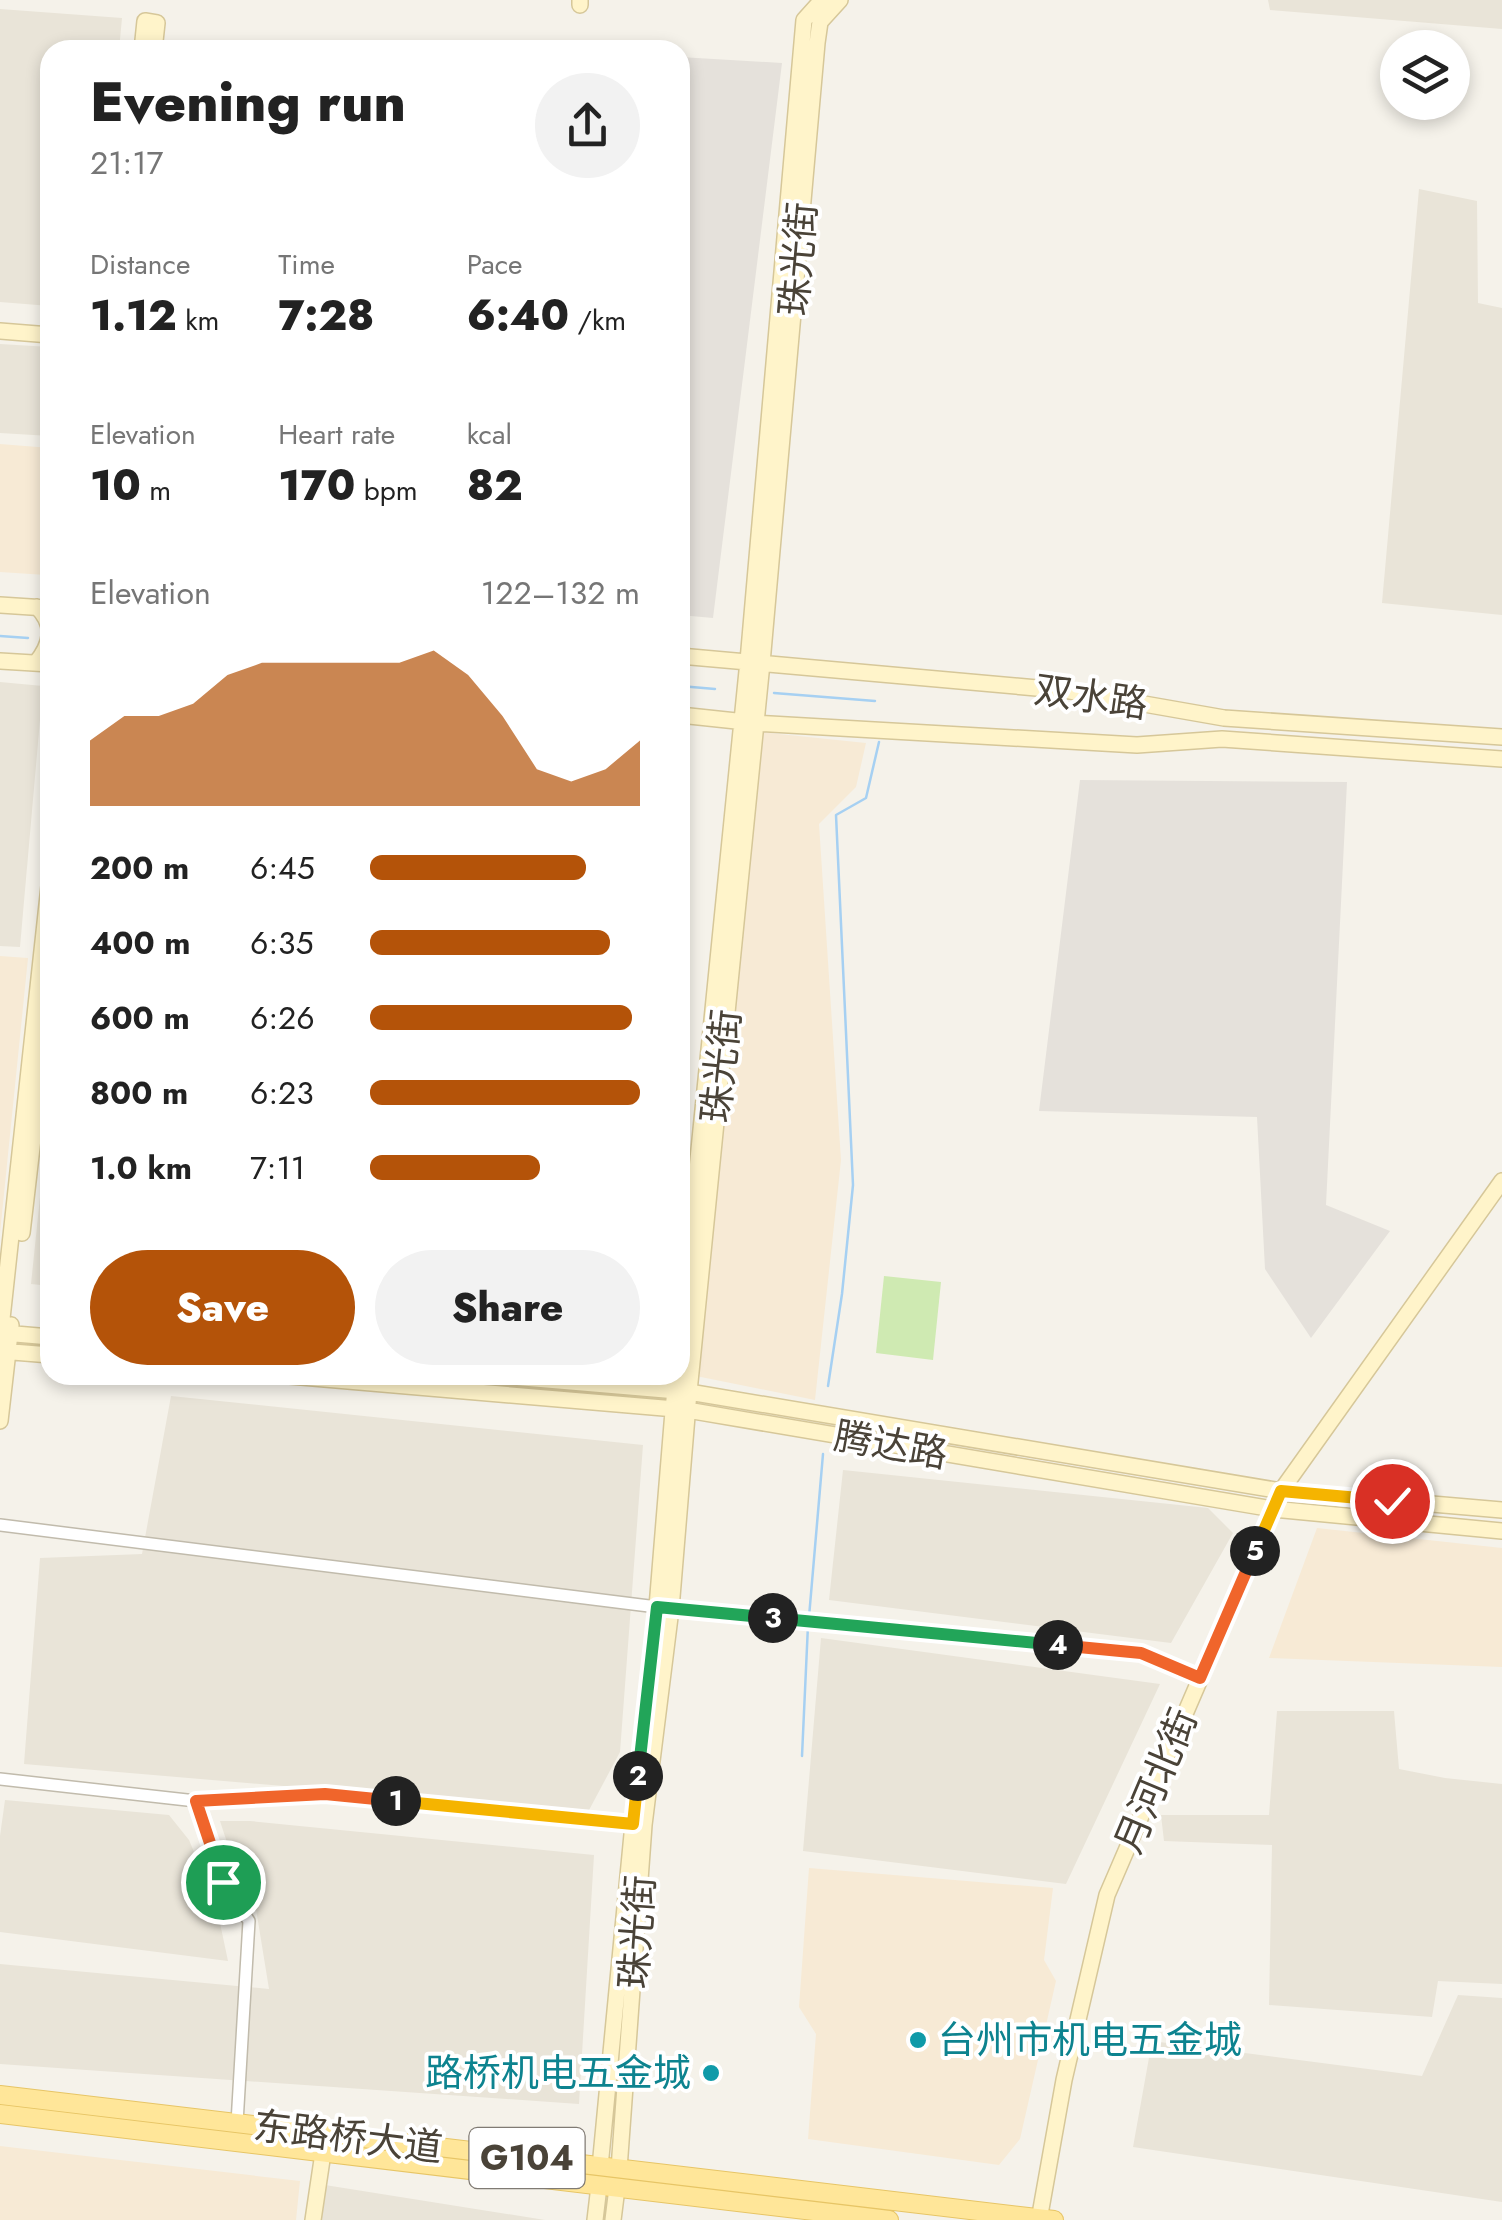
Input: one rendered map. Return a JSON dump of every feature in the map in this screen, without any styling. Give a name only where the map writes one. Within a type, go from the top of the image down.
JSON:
[{"type":"main road","points":[[812,21],[822,0]]},
{"type":"main road","points":[[812,21],[840,0]]},
{"type":"main road","points":[[143,40],[145,21],[157,23],[155,40]]},
{"type":"main road","name":"珠光街","points":[[690,1248],[755,662],[812,21]]},
{"type":"main road","points":[[0,331],[40,334]]},
{"type":"main road","points":[[0,605],[40,608]]},
{"type":"main road","name":"双水路","points":[[690,657],[1070,691],[1224,718],[1502,737]]},
{"type":"main road","points":[[0,661],[40,663]]},
{"type":"main road","name":"双水路","points":[[690,716],[1137,745],[1222,739],[1502,760]]},
{"type":"main road","name":"珠光街","points":[[690,1288],[748,722]]},
{"type":"main road","points":[[0,1421],[3,1339],[40,975]]},
{"type":"main road","points":[[3,1339],[40,1067]]},
{"type":"main road","name":"月河北街","points":[[1044,2219],[1064,2080],[1106,1895],[1273,1509],[1281,1491],[1502,1181]]},
{"type":"main road","points":[[3,1339],[40,1337]]},
{"type":"main road","points":[[3,1339],[40,1352]]},
{"type":"main road","name":"腾达路","points":[[393,1385],[680,1410],[1273,1509],[1502,1531]]},
{"type":"main road","name":"珠光街","points":[[609,2177],[664,1608],[680,1386]]},
{"type":"main road","name":"腾达路","points":[[680,1386],[1281,1491],[1502,1510]]},
{"type":"main road","name":"珠光街","points":[[609,2177],[633,1824],[664,1608]]},
{"type":"main road","name":"东路桥大道","points":[[0,2095],[236,2123],[888,2220]]},
{"type":"main road","name":"东路桥大道","points":[[0,2114],[322,2152],[1044,2219]]},
{"type":"main road","points":[[313,2220],[322,2152]]},
{"type":"main road","points":[[595,2220],[609,2177]]},
{"type":"main road","points":[[609,2177],[613,2220]]},
{"type":"street","points":[[0,1525],[664,1608],[1141,1653],[1200,1678]]},
{"type":"street","points":[[0,1779],[196,1801],[325,1794],[633,1824]]},
{"type":"street","points":[[196,1801],[223,1882],[249,1921],[236,2123]]},
{"type":"shaded area","points":[[1268,0],[1502,0],[1502,29],[1270,10]]},
{"type":"shaded area","points":[[0,9],[122,18],[120,40],[40,40],[40,305],[0,302]]},
{"type":"shaded area","points":[[690,58],[782,63],[713,618],[690,616]]},
{"type":"shaded area","points":[[1419,189],[1477,201],[1478,303],[1502,308],[1502,615],[1382,603]]},
{"type":"shaded area","points":[[0,344],[40,346],[40,435],[0,433]]},
{"type":"shaded area","points":[[0,444],[40,447],[40,575],[0,572]]},
{"type":"shaded area","points":[[0,682],[40,686],[40,720],[20,947],[0,946]]},
{"type":"shaded area","points":[[760,732],[866,743],[856,787],[819,824],[841,1160],[815,1400],[691,1375]]},
{"type":"shaded area","points":[[1080,780],[1347,782],[1326,1205],[1390,1231],[1311,1338],[1265,1269],[1257,1117],[1039,1111]]},
{"type":"shaded area","points":[[0,956],[28,958],[0,1233]]},
{"type":"shaded area","points":[[40,1197],[40,1285],[31,1284]]},
{"type":"shaded area","points":[[171,1396],[643,1445],[620,1752],[588,1812],[24,1764],[40,1558],[142,1554]]},
{"type":"shaded area","points":[[843,1470],[1208,1508],[1233,1533],[1171,1643],[829,1600]]},
{"type":"shaded area","points":[[1317,1528],[1502,1548],[1502,1667],[1269,1658]]},
{"type":"shaded area","points":[[821,1638],[1160,1684],[1066,1884],[803,1851]]},
{"type":"shaded area","points":[[1277,1711],[1394,1711],[1399,1769],[1502,1784],[1502,1984],[1438,1981],[1432,2017],[1269,2005],[1272,1845],[1164,1841],[1161,1815],[1269,1815]]},
{"type":"shaded area","points":[[5,1800],[169,1815],[189,1840],[216,1904],[228,1961],[0,1932],[0,1836]]},
{"type":"shaded area","points":[[220,1821],[594,1855],[579,2104],[0,2064],[0,1964],[269,1989],[256,1909],[235,1867]]},
{"type":"shaded area","name":"台州市机电五金城","points":[[809,1868],[1053,1888],[1044,1960],[1056,1981],[1020,2139],[999,2165],[808,2139],[816,2034],[799,2007]]},
{"type":"shaded area","points":[[1458,1995],[1502,1998],[1502,2202],[1133,2147],[1152,2041],[1422,2076]]},
{"type":"shaded area","points":[[0,2146],[300,2181],[296,2220],[0,2220]]},
{"type":"shaded area","points":[[325,2185],[545,2220],[321,2220]]},
{"type":"green space","points":[[884,1276],[941,1282],[933,1360],[876,1353]]},
{"type":"waterway","points":[[0,636],[28,638]]},
{"type":"waterway","points":[[690,687],[715,689]]},
{"type":"waterway","points":[[774,693],[875,701]]},
{"type":"waterway","points":[[828,1386],[853,1185],[836,815],[866,798],[879,742]]},
{"type":"waterway","points":[[809,1617],[823,1454]]},
{"type":"waterway","points":[[802,1756],[808,1625]]},
{"type":"place","name":"台州市机电五金城","points":[[918,2040]]},
{"type":"place","name":"路桥机电五金城","points":[[711,2073]]},
{"type":"route","points":[[223,1882],[196,1801],[325,1794],[633,1824],[657,1607],[1141,1653],[1200,1678],[1281,1491],[1392,1501]]}]
